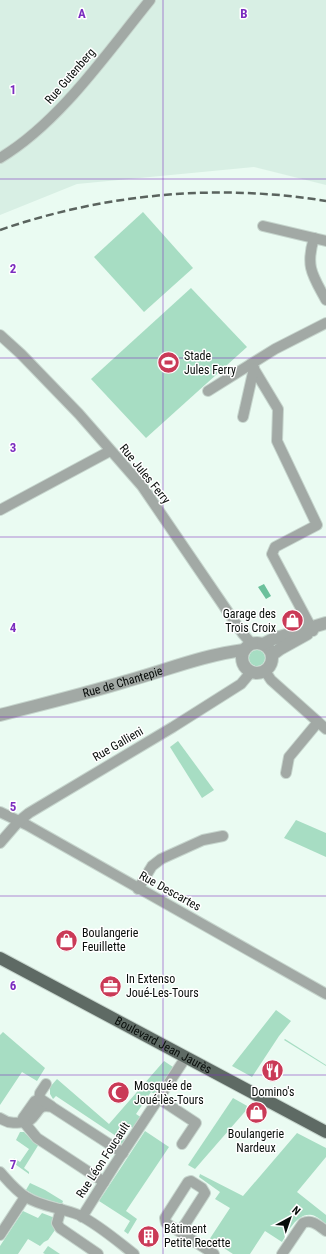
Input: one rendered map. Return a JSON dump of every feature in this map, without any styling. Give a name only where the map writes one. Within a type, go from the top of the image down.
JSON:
[{"type":"main road","name":"Boulevard Jean Jaurès","points":[[0,958],[326,1132]]},
{"type":"street","name":"Rue Gutenberg","points":[[0,158],[43,125],[72,95],[150,0]]},
{"type":"street","points":[[263,226],[326,241]]},
{"type":"street","points":[[314,238],[309,256],[310,266],[312,274],[326,300]]},
{"type":"street","points":[[208,391],[252,366],[275,349],[326,323]]},
{"type":"street","name":"Rue Jules Ferry","points":[[2,339],[79,414],[152,499],[243,634],[253,646]]},
{"type":"street","points":[[243,417],[252,366]]},
{"type":"street","points":[[252,366],[278,409],[277,440],[317,525],[275,547],[272,554],[312,629]]},
{"type":"street","points":[[0,510],[110,451]]},
{"type":"street","name":"Rue de Chantepie","points":[[272,655],[312,629],[326,623]]},
{"type":"street","name":"Rue de Chantepie","points":[[0,715],[103,688],[189,661],[253,646],[312,629]]},
{"type":"street","points":[[253,646],[267,647],[272,655],[271,664],[265,671],[256,673],[247,669],[242,660],[253,646]]},
{"type":"street","points":[[265,671],[271,680],[322,725],[289,757],[286,773]]},
{"type":"street","name":"Rue Gallieni","points":[[0,843],[19,821],[38,807],[173,727],[241,684],[251,672]]},
{"type":"street","name":"Rue Descartes","points":[[0,812],[19,821],[326,994]]},
{"type":"street","points":[[138,888],[152,866],[161,859],[203,840],[223,836]]},
{"type":"street","name":"Rue Léon Foucault","points":[[82,1217],[186,1057]]},
{"type":"street","points":[[39,1100],[40,1093],[46,1084]]},
{"type":"street","points":[[158,1098],[196,1123],[182,1144]]},
{"type":"street","points":[[23,1122],[23,1118],[33,1103],[39,1100],[123,1153]]},
{"type":"street","points":[[0,1118],[12,1124],[23,1122],[32,1119],[42,1107],[52,1107]]},
{"type":"street","points":[[23,1122],[37,1138],[104,1182]]},
{"type":"street","points":[[0,1172],[25,1197],[33,1201],[61,1208],[82,1217],[113,1237],[134,1254]]},
{"type":"street","points":[[180,1232],[205,1193],[202,1188],[191,1181],[188,1182],[165,1218],[166,1223],[214,1254]]},
{"type":"street","points":[[0,1235],[25,1197]]},
{"type":"street","points":[[61,1208],[57,1223],[60,1228],[98,1254]]},
{"type":"street","points":[[282,1254],[303,1223],[313,1222],[326,1230]]},
{"type":"shaded area","points":[[0,0],[326,0],[326,185],[254,167],[77,184],[0,215]]},
{"type":"shaded area","points":[[143,212],[193,268],[144,312],[94,257]]},
{"type":"shaded area","name":"Stade Jules Ferry","points":[[191,288],[247,347],[146,438],[91,379]]},
{"type":"shaded area","points":[[264,584],[271,596],[266,599],[258,587]]},
{"type":"shaded area","points":[[257,650],[263,652],[265,658],[263,664],[257,666],[251,664],[249,658],[251,652]]},
{"type":"shaded area","points":[[178,741],[214,790],[202,798],[170,747]]},
{"type":"shaded area","points":[[296,820],[326,833],[326,857],[284,838]]},
{"type":"shaded area","points":[[276,1010],[291,1021],[279,1036],[252,1077],[232,1066]]},
{"type":"shaded area","points":[[3,1032],[45,1068],[37,1081],[22,1072],[0,1105],[0,1035]]},
{"type":"shaded area","points":[[285,1039],[326,1065],[326,1066],[284,1040]]},
{"type":"shaded area","points":[[164,1061],[173,1067],[157,1095],[151,1092],[136,1114],[142,1118],[134,1129],[129,1125],[121,1137],[126,1141],[121,1144],[112,1142],[116,1136],[56,1096],[53,1099],[50,1094],[50,1087],[57,1079],[109,1124]]},
{"type":"shaded area","points":[[233,1098],[249,1107],[195,1169],[188,1165]]},
{"type":"shaded area","points":[[145,1131],[169,1147],[126,1211],[137,1219],[128,1234],[124,1231],[130,1221],[99,1201]]},
{"type":"shaded area","points":[[20,1132],[24,1132],[39,1144],[24,1168],[29,1172],[29,1174],[12,1162],[14,1158],[20,1162],[29,1149],[16,1140]]},
{"type":"shaded area","points":[[297,1133],[326,1148],[326,1157],[297,1192],[326,1215],[326,1224],[312,1215],[302,1217],[290,1228],[282,1242],[265,1231],[250,1254],[233,1254],[213,1241],[210,1245],[207,1243],[230,1208],[215,1199],[220,1192],[199,1177],[200,1174],[243,1196]]},
{"type":"shaded area","points":[[30,1183],[63,1201],[62,1204],[38,1197],[26,1190]]},
{"type":"shaded area","points":[[23,1211],[38,1218],[42,1213],[55,1218],[53,1225],[55,1230],[48,1240],[40,1246],[28,1239],[18,1254],[0,1254],[0,1246]]},
{"type":"shaded area","points":[[48,1246],[60,1254],[43,1253]]},
{"type":"railway","points":[[0,230],[79,208],[120,200],[161,195],[244,193],[326,201]]},
{"type":"place","name":"Stade Jules Ferry","points":[[169,363]]},
{"type":"place","name":"Garage des Trois Croix","points":[[292,621]]},
{"type":"place","name":"Boulangerie Feuillette","points":[[66,940]]},
{"type":"place","name":"In Extenso Joué-Les-Tours","points":[[111,986]]},
{"type":"place","name":"Domino's","points":[[273,1071]]},
{"type":"place","name":"Mosquée de Joué-lès-Tours","points":[[118,1093]]},
{"type":"place","name":"Boulangerie Nardeux","points":[[256,1113]]},
{"type":"place","name":"Bâtiment Petite Recette","points":[[148,1236]]}]
